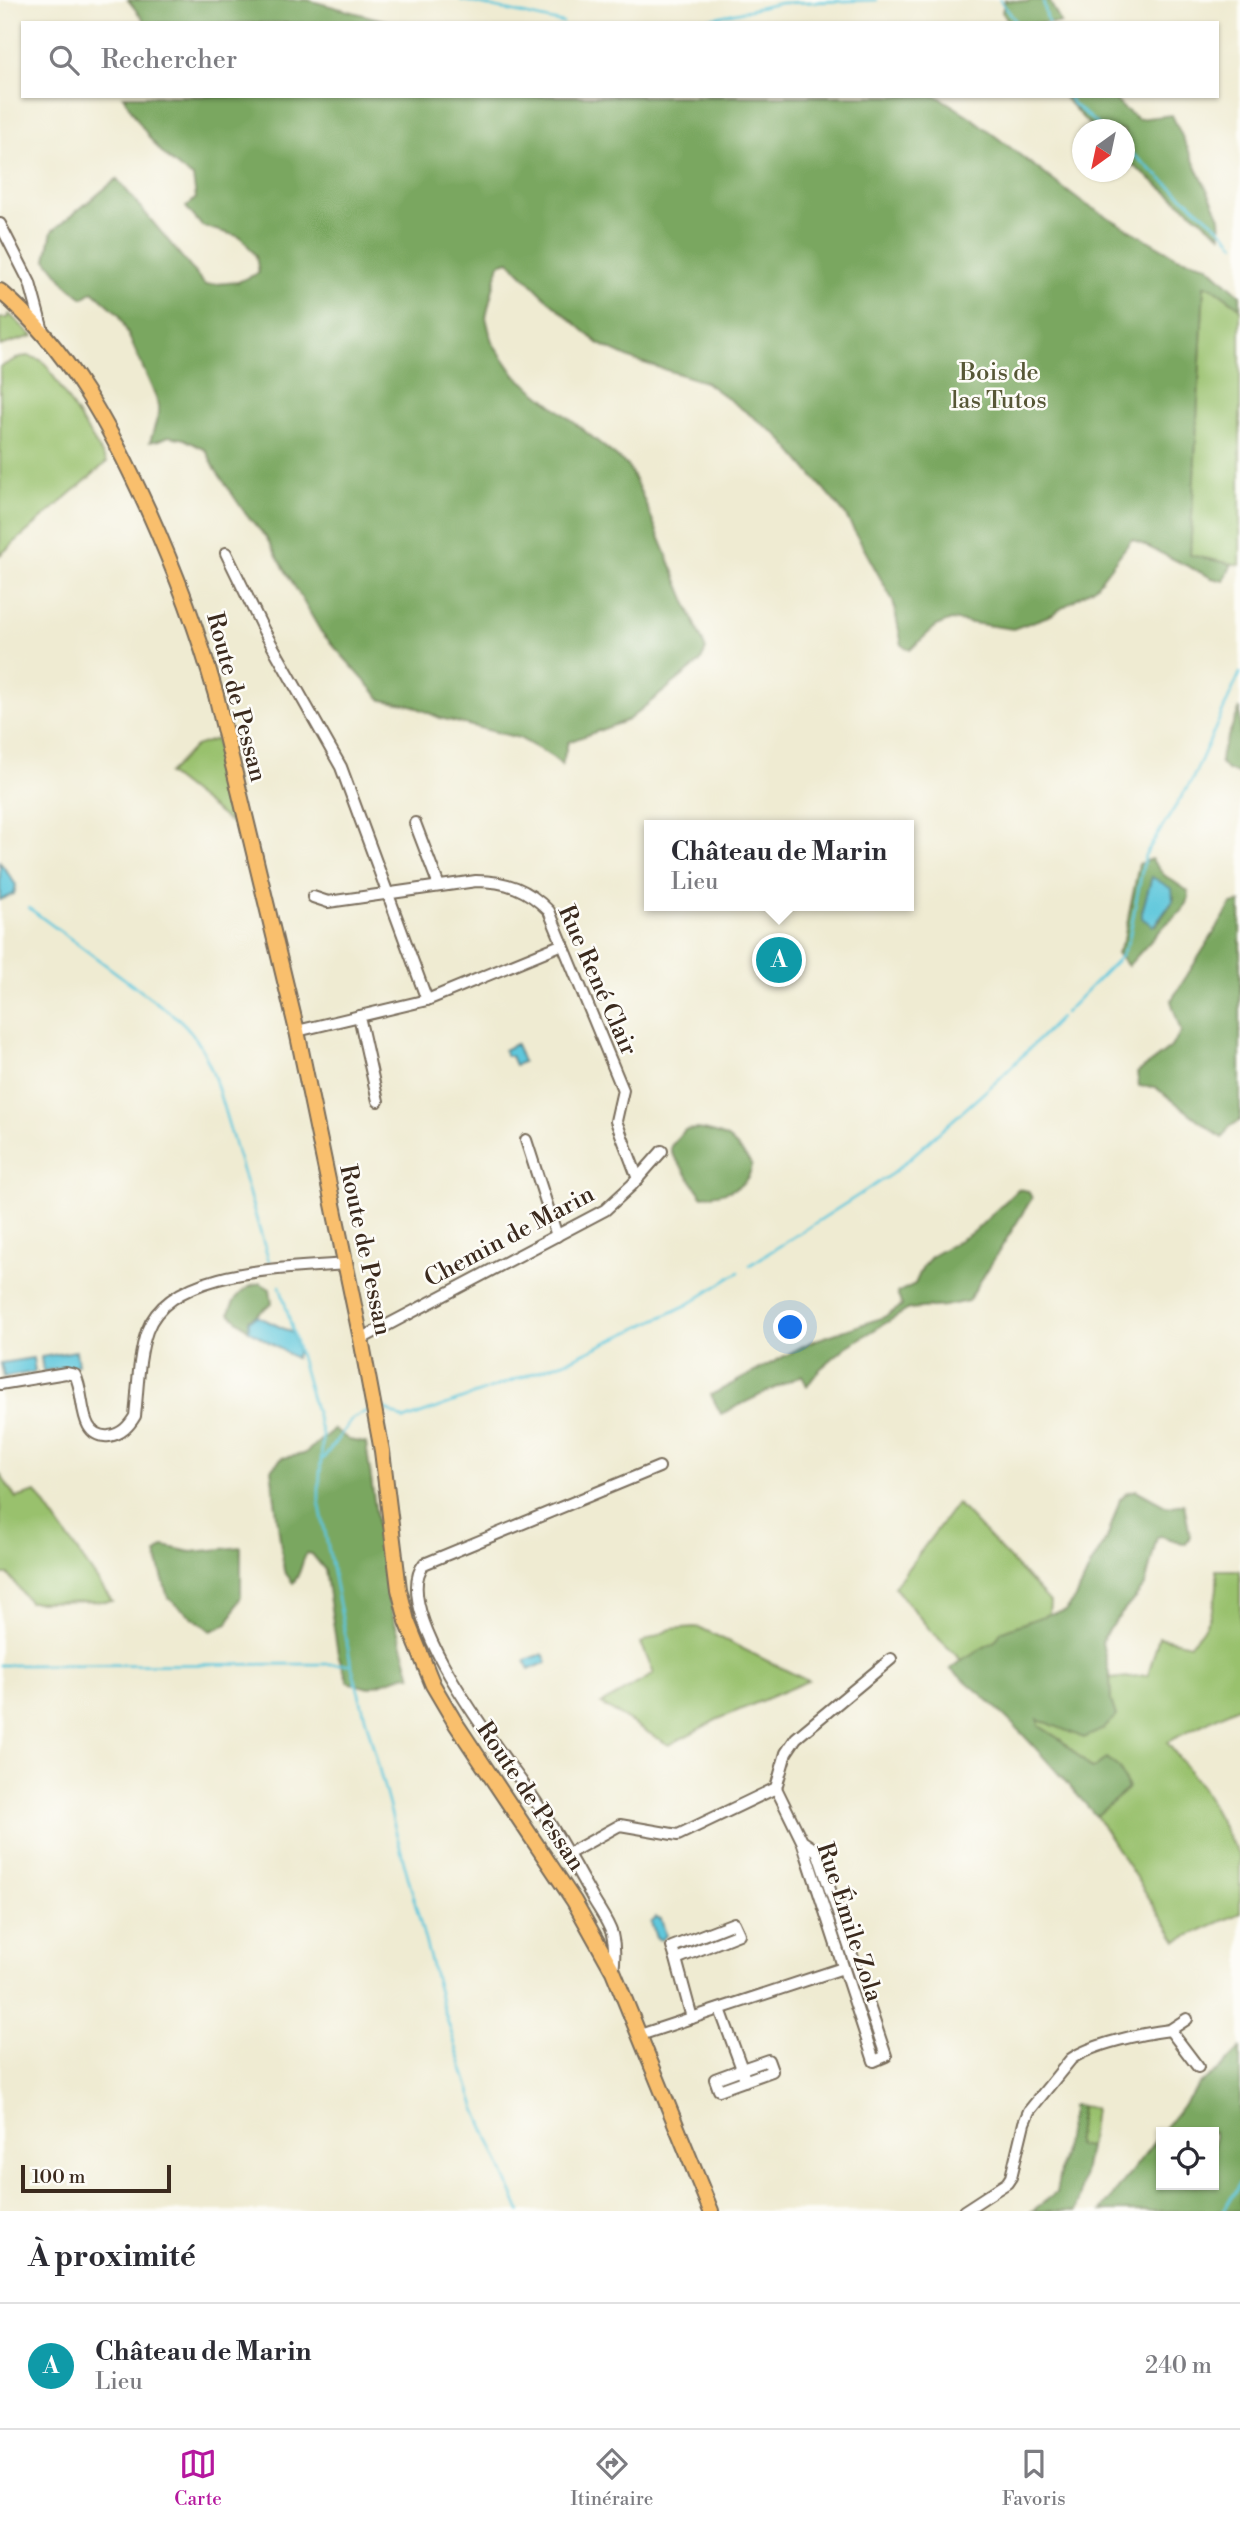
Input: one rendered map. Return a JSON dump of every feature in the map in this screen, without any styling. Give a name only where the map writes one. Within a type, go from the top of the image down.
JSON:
[{"type":"main road","name":"Route de Pessan","points":[[0,291],[43,331],[84,387],[128,465],[186,596],[216,695],[297,1031],[382,1451],[399,1589],[407,1621],[439,1695],[456,1724],[574,1901],[613,1971],[710,2211]]},
{"type":"street","points":[[0,224],[30,283],[43,331]]},
{"type":"street","points":[[226,553],[264,631],[341,767],[427,1000]]},
{"type":"street","points":[[415,823],[439,886]]},
{"type":"street","name":"Rue René Clair","points":[[313,897],[328,902],[494,881],[525,891],[549,911],[623,1090],[616,1121],[638,1179]]},
{"type":"street","points":[[297,1031],[427,1000],[563,944]]},
{"type":"street","points":[[359,1016],[378,1101]]},
{"type":"street","points":[[526,1140],[557,1236]]},
{"type":"street","name":"Chemin de Marin","points":[[361,1339],[605,1210],[638,1179],[662,1151]]},
{"type":"street","points":[[0,1384],[66,1373],[75,1375],[90,1430],[98,1436],[117,1434],[128,1426],[135,1416],[148,1329],[167,1304],[206,1282],[267,1271],[346,1264]]},
{"type":"street","points":[[613,1971],[615,1957],[611,1933],[568,1854],[533,1797],[480,1725],[433,1642],[421,1613],[417,1582],[419,1571],[424,1564],[659,1467]]},
{"type":"street","points":[[568,1854],[620,1825],[678,1835],[776,1788],[786,1753],[796,1738],[891,1659]]},
{"type":"street","name":"Rue Émile Zola","points":[[776,1788],[802,1841],[874,2060],[886,2056],[817,1851],[802,1841]]},
{"type":"street","points":[[514,1809],[533,1797]]},
{"type":"street","points":[[676,1959],[739,1934],[734,1923],[672,1947],[692,2018]]},
{"type":"street","points":[[640,2035],[844,1968]]},
{"type":"street","points":[[720,2009],[743,2075]]},
{"type":"street","points":[[964,2211],[1007,2183],[1029,2111],[1071,2059],[1119,2040],[1170,2030],[1187,2019]]},
{"type":"street","points":[[1170,2030],[1198,2067]]},
{"type":"green space","points":[[128,0],[308,0],[387,21],[144,21]]},
{"type":"green space","points":[[1005,0],[1049,0],[1060,21],[1009,21],[1002,12]]},
{"type":"green space","name":"Bois de las Tutos","points":[[124,98],[940,98],[969,116],[1080,201],[1177,257],[1207,265],[1240,295],[1240,307],[1212,287],[1204,286],[1190,555],[1232,564],[1224,581],[1212,578],[1132,539],[1096,586],[1051,615],[1013,629],[951,620],[936,626],[910,650],[902,645],[893,601],[845,514],[779,436],[705,382],[634,360],[599,344],[546,298],[509,261],[499,264],[486,317],[492,342],[515,375],[628,466],[706,650],[700,662],[628,720],[568,742],[562,765],[519,738],[440,718],[411,705],[382,700],[321,632],[266,537],[245,513],[206,450],[184,439],[169,436],[150,442],[159,412],[156,397],[119,314],[93,291],[83,298],[66,284],[46,259],[52,231],[117,179],[205,285],[238,282],[259,273],[256,256],[241,237],[202,226],[186,207],[196,198],[193,177],[161,152]]},
{"type":"green space","points":[[1065,98],[1114,98],[1138,119],[1172,115],[1220,217],[1221,235],[1135,167],[1135,119],[1084,119]]},
{"type":"green space","points":[[1204,285],[1212,287],[1240,307],[1240,565],[1190,556]]},
{"type":"green space","points":[[9,314],[33,336],[0,346],[0,318],[8,318]]},
{"type":"green space","points":[[29,356],[41,360],[47,366],[107,462],[0,555],[0,367],[20,357]]},
{"type":"green space","points":[[1240,708],[1240,774],[1227,770],[1220,762],[1221,753]]},
{"type":"green space","points":[[216,739],[235,826],[168,774],[195,746]]},
{"type":"green space","points":[[1151,859],[1164,875],[1188,891],[1189,897],[1182,911],[1166,924],[1128,966],[1117,953],[1124,939],[1139,864]],"holes":[[[1152,877],[1174,897],[1156,925],[1142,912]]]},
{"type":"green space","points":[[1240,902],[1240,1121],[1230,1126],[1222,1138],[1155,1087],[1139,1086],[1137,1073],[1170,1048],[1181,1032],[1171,1001],[1232,904]]},
{"type":"green space","points":[[697,1129],[724,1136],[740,1150],[752,1165],[746,1180],[726,1192],[702,1196],[671,1152],[671,1146],[685,1130]]},
{"type":"green space","points":[[1018,1189],[1028,1191],[1032,1198],[968,1301],[909,1309],[846,1347],[820,1369],[807,1386],[802,1375],[721,1414],[711,1395],[813,1341],[884,1317],[902,1306],[897,1293],[915,1284],[923,1266],[932,1256],[975,1231]]},
{"type":"green space","points":[[260,1283],[270,1289],[272,1304],[249,1320],[249,1330],[229,1313],[240,1294]]},
{"type":"green space","points":[[334,1429],[349,1440],[366,1443],[388,1599],[411,1676],[405,1675],[368,1688],[348,1682],[338,1654],[325,1570],[312,1554],[307,1553],[293,1583],[284,1571],[271,1469],[282,1458],[304,1454]]},
{"type":"green space","points":[[0,1474],[16,1498],[36,1492],[112,1601],[29,1602],[8,1574],[0,1574]]},
{"type":"green space","points":[[1136,1490],[1167,1507],[1184,1504],[1190,1536],[1186,1544],[1157,1537],[1145,1586],[1107,1631],[1102,1642],[1110,1679],[1111,1701],[1116,1716],[1104,1729],[1084,1738],[1038,1719],[1039,1726],[1061,1740],[1092,1769],[1107,1758],[1120,1769],[1128,1789],[1096,1816],[1009,1720],[950,1669],[995,1641],[1002,1631],[1065,1611],[1076,1598],[1108,1536],[1120,1499]]},
{"type":"green space","points":[[957,1503],[1050,1602],[1049,1614],[1003,1631],[995,1641],[961,1660],[931,1631],[894,1587]]},
{"type":"green space","points":[[164,1546],[191,1552],[241,1547],[241,1596],[228,1624],[211,1631],[168,1598],[156,1554]]},
{"type":"green space","points":[[1216,1570],[1240,1570],[1240,1706],[1167,1742],[1202,1788],[1240,1858],[1240,1913],[1177,1941],[1096,1816],[1128,1789],[1120,1769],[1092,1769],[1061,1740],[1039,1726],[1038,1718],[1060,1727],[1116,1716],[1111,1701],[1110,1679],[1148,1675],[1159,1637],[1190,1644],[1197,1637],[1208,1620],[1215,1600]]},
{"type":"green space","points":[[694,1627],[808,1681],[716,1720],[669,1745],[601,1704],[654,1674],[641,1643],[671,1629]]},
{"type":"green space","points":[[1240,2049],[1240,2211],[1101,2211],[1156,2140],[1156,2190],[1219,2190],[1219,2127],[1166,2127],[1200,2084]]},
{"type":"green space","points":[[1072,2105],[1081,2106],[1076,2145],[1089,2147],[1077,2211],[1032,2211],[1056,2193]]},
{"type":"green space","points":[[1081,2106],[1094,2108],[1089,2147],[1076,2145]]},
{"type":"water","points":[[0,862],[16,885],[14,894],[0,900]]},
{"type":"water","points":[[1152,877],[1172,889],[1173,901],[1153,926],[1142,918]]},
{"type":"water","points":[[516,1044],[523,1062],[515,1065],[504,1050]]},
{"type":"water","points":[[257,1316],[293,1333],[298,1351],[295,1358],[249,1330],[249,1321]]},
{"type":"water","points":[[76,1351],[78,1365],[43,1371],[41,1357]]},
{"type":"water","points":[[33,1358],[35,1372],[4,1377],[1,1363]]},
{"type":"water","points":[[543,1654],[547,1662],[529,1670],[525,1660]]},
{"type":"water","points":[[656,1917],[661,1919],[666,1935],[662,1940],[656,1938],[651,1922]]},
{"type":"waterway","points":[[461,0],[554,21]]},
{"type":"waterway","points":[[698,21],[781,3],[876,0]]},
{"type":"waterway","points":[[1000,0],[1016,21]]},
{"type":"waterway","points":[[1043,0],[1048,21]]},
{"type":"waterway","points":[[1069,98],[1091,119]]},
{"type":"waterway","points":[[1135,156],[1235,244]]},
{"type":"waterway","points":[[1065,1013],[1121,956],[1129,939],[1145,855],[1192,780],[1240,673]]},
{"type":"waterway","points":[[29,908],[180,1020],[197,1040],[215,1079],[270,1265]]},
{"type":"waterway","points":[[750,1265],[893,1173],[998,1080],[1060,1018]]},
{"type":"waterway","points":[[383,1407],[404,1420],[569,1360],[687,1305],[739,1272]]},
{"type":"waterway","points":[[280,1286],[322,1434],[319,1501],[351,1664],[442,2004],[476,2109],[520,2211]]},
{"type":"waterway","points":[[323,1459],[352,1419],[368,1410]]},
{"type":"waterway","points":[[0,1665],[350,1664]]},
{"type":"waterway","points":[[1223,2211],[1240,2183]]},
{"type":"place","name":"Château de Marin","points":[[779,960]]}]
